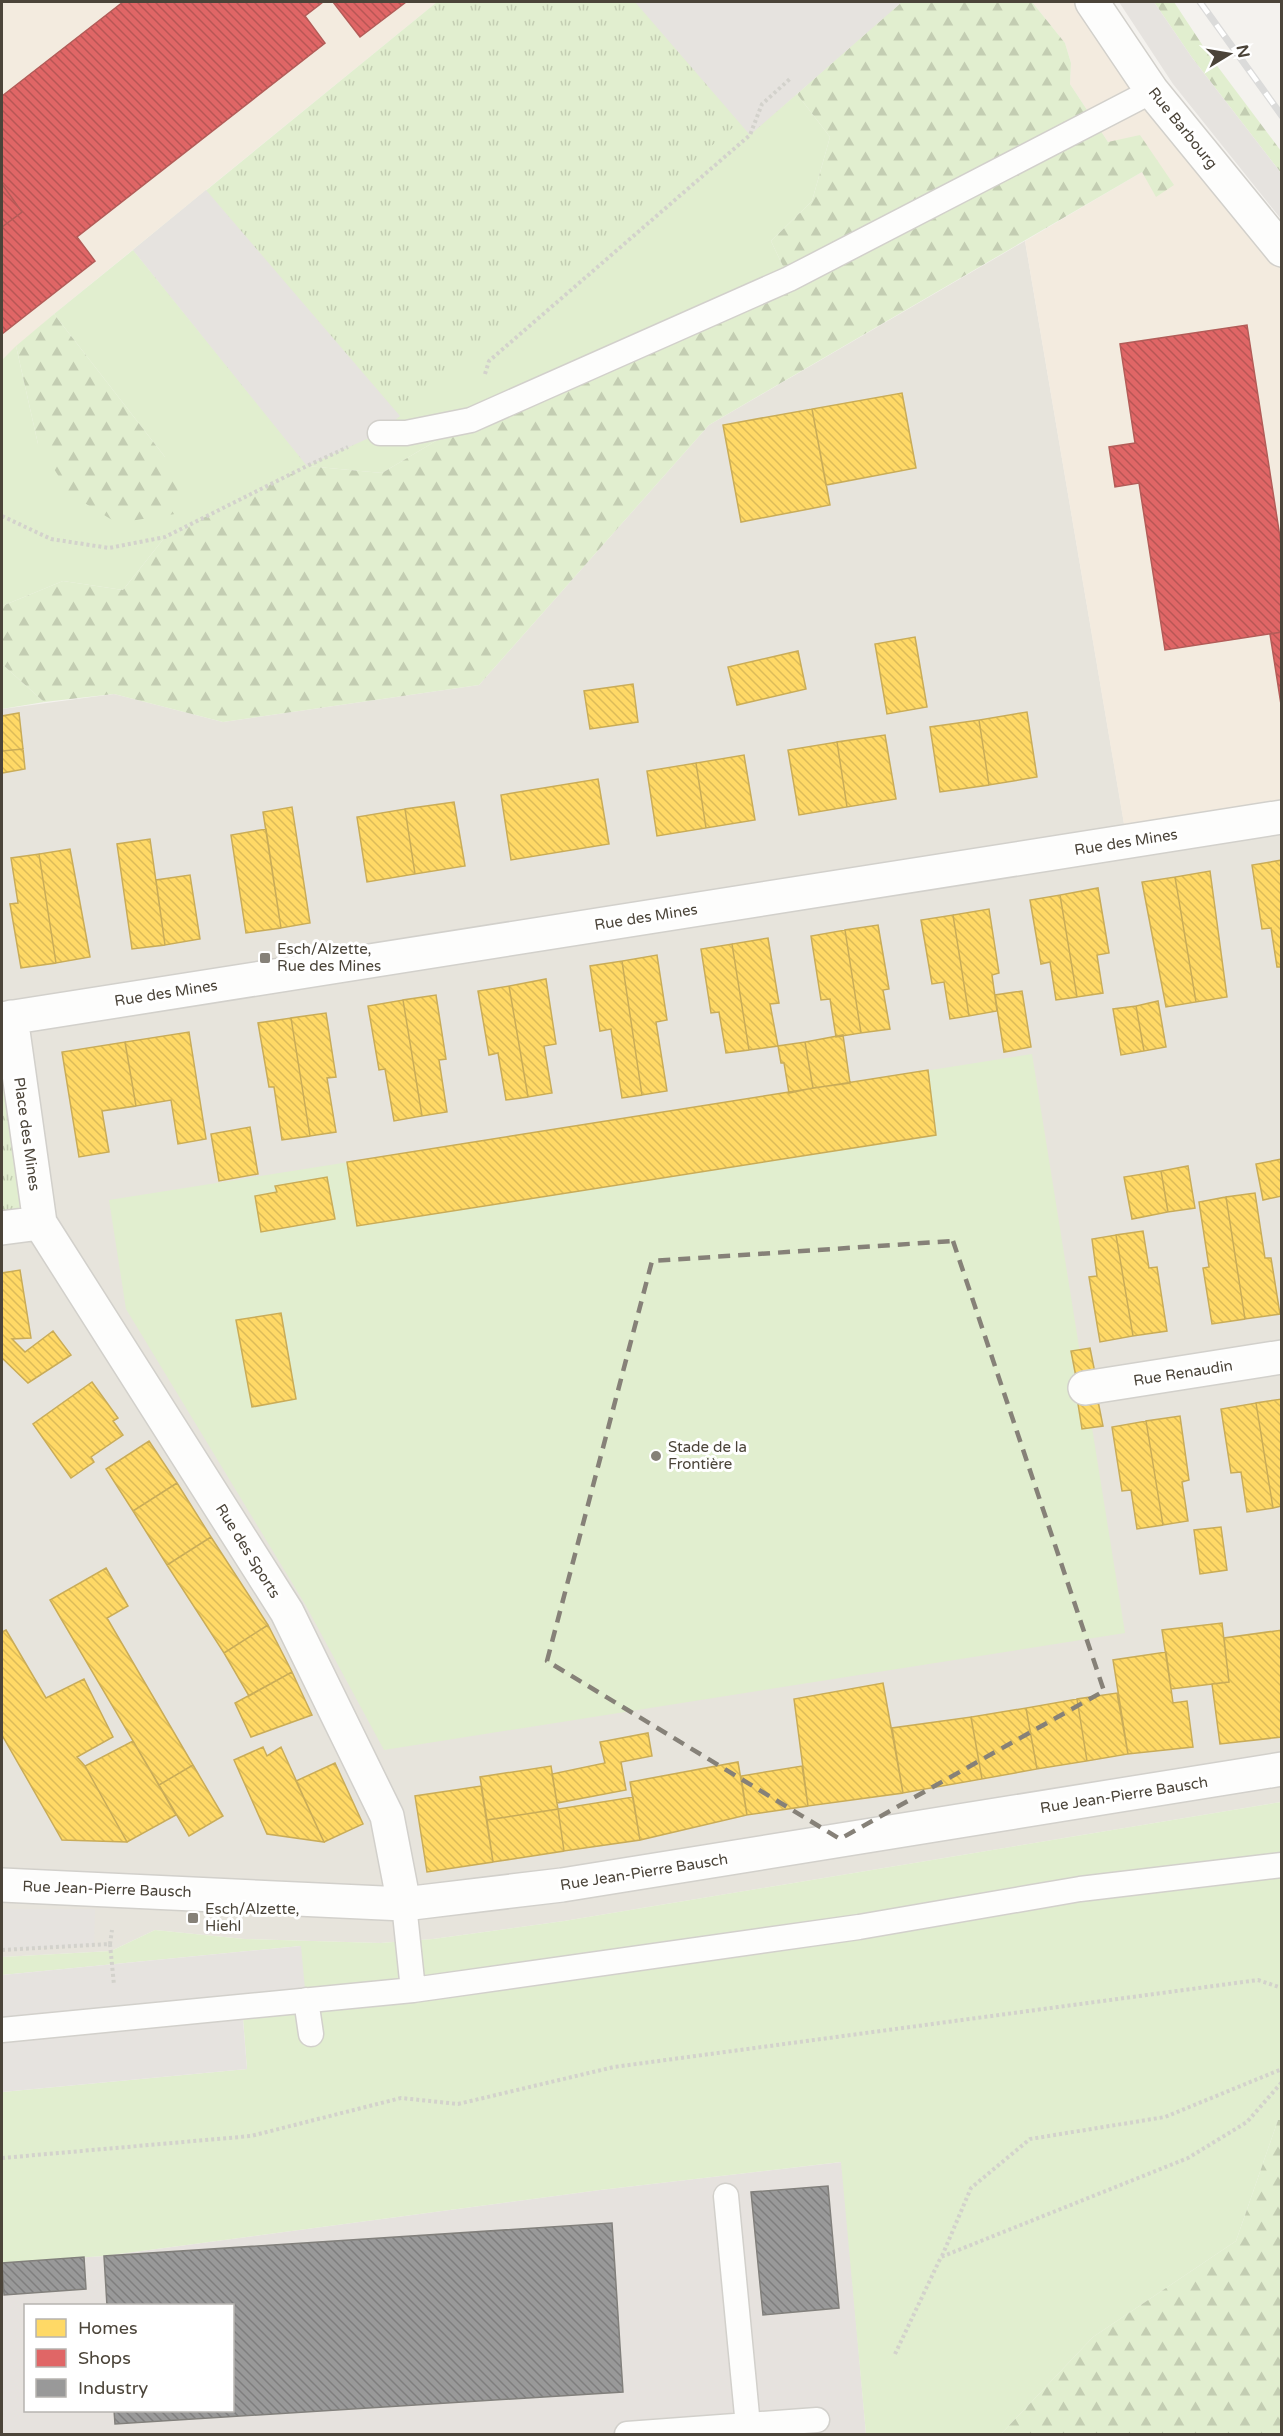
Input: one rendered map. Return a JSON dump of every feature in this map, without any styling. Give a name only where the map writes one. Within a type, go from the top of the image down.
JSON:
[{"type":"street","name":"Rue Barbourg","points":[[1092,2],[1152,92],[1281,250]]},
{"type":"street","name":"Rue des Mines","points":[[6,1018],[1281,817]]},
{"type":"street","name":"Place des Mines","points":[[6,1018],[40,1223]]},
{"type":"street","points":[[2,1228],[40,1223]]},
{"type":"street","name":"Rue des Sports","points":[[40,1223],[287,1612],[387,1816],[404,1904]]},
{"type":"street","name":"Rue Renaudin","points":[[1085,1388],[1281,1357]]},
{"type":"street","name":"Rue Jean-Pierre Bausch","points":[[2,1885],[404,1904],[574,1883],[1281,1769]]},
{"type":"lane","points":[[380,433],[406,433],[471,420],[789,279],[1152,92]]},
{"type":"lane","points":[[2,2030],[413,1990],[859,1927],[1080,1889],[1281,1865]]},
{"type":"lane","points":[[404,1904],[413,1990]]},
{"type":"lane","points":[[306,2000],[311,2034]]},
{"type":"lane","points":[[726,2196],[748,2426]]},
{"type":"lane","points":[[627,2434],[816,2420]]},
{"type":"path","points":[[471,420],[489,361],[750,135],[762,104],[791,78]]},
{"type":"path","points":[[2,516],[51,539],[109,548],[165,537],[307,466],[380,433]]},
{"type":"path","points":[[2,1950],[110,1944],[116,1889]]},
{"type":"path","points":[[2,2158],[251,2136],[401,2098],[458,2104],[614,2067],[1258,1980],[1281,1988]]},
{"type":"path","points":[[895,2354],[971,2188],[1030,2139],[1165,2117],[1281,2069]]},
{"type":"path","points":[[941,2257],[1188,2158],[1247,2122],[1281,2082]]},
{"type":"highlighted area","points":[[953,1241],[1104,1691],[840,1839],[547,1661],[652,1261]]},
{"type":"shaded area","points":[[2,2],[437,2],[54,314],[2,360]]},
{"type":"shaded area","points":[[635,2],[902,2],[750,135]]},
{"type":"shaded area","points":[[1032,2],[1092,2],[1281,250],[1281,817],[1127,842],[1025,241],[1142,172],[1174,185],[1108,142],[1070,84],[1071,63],[1065,43]]},
{"type":"shaded area","points":[[1119,2],[1154,2],[1193,59],[1281,173],[1281,219],[1173,84]]},
{"type":"shaded area","points":[[206,190],[400,416],[380,433],[307,466],[133,250]]},
{"type":"shaded area","points":[[1025,241],[1127,841],[1281,817],[1281,1802],[564,1921],[433,1939],[380,1943],[244,1939],[155,1930],[111,1951],[2,1957],[2,709],[114,694],[223,722],[479,685],[709,425]]},
{"type":"shaded area","points":[[2,1909],[95,1909],[94,1945],[2,1950]]},
{"type":"shaded area","points":[[301,1946],[306,2000],[242,2007],[247,2069],[2,2092],[2,1975]]},
{"type":"shaded area","points":[[842,2162],[866,2434],[2,2434],[2,2263],[104,2256],[600,2190]]},
{"type":"green space","points":[[437,2],[902,2],[750,135],[738,123],[380,433],[307,466],[133,250]]},
{"type":"green space","points":[[635,2],[750,134],[797,94],[830,137],[812,201],[771,241],[789,279],[471,420],[382,473],[307,466],[165,537],[123,590],[63,581],[2,606],[2,360],[16,346],[38,444],[165,457],[54,314],[133,250],[307,465]]},
{"type":"green space","points":[[901,2],[1032,2],[1065,43],[1071,63],[1070,84],[1108,142],[1140,135],[1174,185],[1156,197],[1142,172],[709,425],[479,685],[223,722],[114,694],[44,702],[2,664],[2,606],[63,581],[123,590],[165,537],[307,466],[382,473],[471,420],[789,279],[771,241],[812,201],[830,137],[797,94]]},
{"type":"green space","points":[[1154,2],[1174,2],[1209,55],[1281,151],[1281,173],[1193,59]]},
{"type":"green space","points":[[54,314],[165,457],[187,498],[175,514],[117,523],[70,494],[38,444],[16,346]]},
{"type":"green space","points":[[2,664],[44,702],[2,709]]},
{"type":"green space","name":"Stade de la Frontière","points":[[1032,1054],[1125,1633],[384,1750],[305,1604],[126,1309],[109,1200]]},
{"type":"green space","points":[[2,1075],[20,1208],[2,1211]]},
{"type":"green space","points":[[1281,1802],[1281,2120],[1278,2120],[1236,2241],[1093,2337],[1001,2434],[866,2434],[841,2162],[600,2190],[104,2256],[2,2263],[2,2092],[247,2069],[242,2006],[301,1946],[2,1975],[2,1957],[111,1951],[155,1930],[244,1939],[380,1943],[433,1939],[564,1921]]},
{"type":"green space","points":[[1278,2120],[1281,2120],[1281,2434],[1001,2434],[1093,2337],[1236,2241]]},
{"type":"building: Homes","points":[[902,393],[916,468],[826,485],[812,409]]},
{"type":"building: Homes","points":[[812,409],[830,505],[741,522],[723,425]]},
{"type":"building: Homes","points":[[915,637],[927,707],[887,714],[875,644]]},
{"type":"building: Homes","points":[[798,651],[806,689],[737,705],[728,667]]},
{"type":"building: Homes","points":[[633,684],[638,722],[590,729],[584,691]]},
{"type":"building: Homes","points":[[1027,712],[1037,777],[989,785],[979,720]]},
{"type":"building: Homes","points":[[19,713],[23,749],[2,751],[2,716]]},
{"type":"building: Homes","points":[[979,720],[989,785],[940,792],[930,727]]},
{"type":"building: Homes","points":[[885,735],[896,799],[847,807],[837,742]]},
{"type":"building: Homes","points":[[837,742],[847,807],[799,815],[788,750]]},
{"type":"building: Homes","points":[[23,749],[25,769],[2,773],[2,751]]},
{"type":"building: Homes","points":[[744,755],[755,820],[706,828],[696,763]]},
{"type":"building: Homes","points":[[696,763],[706,828],[657,836],[647,771]]},
{"type":"building: Homes","points":[[598,779],[609,844],[511,860],[501,795]]},
{"type":"building: Homes","points":[[454,802],[465,866],[415,874],[405,809]]},
{"type":"building: Homes","points":[[292,807],[310,923],[281,928],[263,812]]},
{"type":"building: Homes","points":[[405,809],[415,874],[367,882],[357,817]]},
{"type":"building: Homes","points":[[266,829],[281,928],[246,933],[231,835]]},
{"type":"building: Homes","points":[[150,839],[165,945],[132,949],[117,844]]},
{"type":"building: Homes","points":[[70,849],[90,957],[56,963],[39,854]]},
{"type":"building: Homes","points":[[39,854],[56,963],[21,968],[10,904],[18,903],[11,858]]},
{"type":"building: Homes","points":[[1282,860],[1282,967],[1277,967],[1271,928],[1262,929],[1252,865]]},
{"type":"building: Homes","points":[[1210,871],[1227,997],[1196,1002],[1175,877]]},
{"type":"building: Homes","points":[[190,875],[200,939],[165,945],[156,880]]},
{"type":"building: Homes","points":[[1175,877],[1196,1002],[1166,1007],[1142,882]]},
{"type":"building: Homes","points":[[1098,888],[1109,953],[1097,955],[1103,993],[1077,997],[1060,895]]},
{"type":"building: Homes","points":[[1060,895],[1077,997],[1056,1000],[1050,962],[1041,964],[1030,900]]},
{"type":"building: Homes","points":[[989,909],[999,973],[992,975],[997,1011],[969,1016],[953,915]]},
{"type":"building: Homes","points":[[953,915],[969,1016],[950,1019],[944,982],[932,984],[921,920]]},
{"type":"building: Homes","points":[[878,925],[889,989],[883,990],[890,1029],[861,1033],[845,930]]},
{"type":"building: Homes","points":[[845,930],[861,1033],[836,1037],[830,999],[821,1000],[811,936]]},
{"type":"building: Homes","points":[[768,938],[779,1003],[770,1004],[778,1046],[749,1050],[732,944]]},
{"type":"building: Homes","points":[[732,944],[749,1050],[726,1053],[719,1012],[711,1013],[701,949]]},
{"type":"building: Homes","points":[[657,955],[667,1020],[656,1022],[667,1091],[642,1095],[622,961]]},
{"type":"building: Homes","points":[[622,961],[642,1095],[622,1098],[611,1029],[600,1031],[590,966]]},
{"type":"building: Homes","points":[[546,979],[556,1044],[544,1046],[552,1093],[528,1097],[509,986]]},
{"type":"building: Homes","points":[[509,986],[528,1097],[506,1100],[498,1053],[489,1055],[478,991]]},
{"type":"building: Homes","points":[[1022,991],[1031,1047],[1004,1052],[995,995]]},
{"type":"building: Homes","points":[[436,995],[446,1059],[439,1060],[447,1112],[422,1116],[403,1000]]},
{"type":"building: Homes","points":[[403,1000],[422,1116],[394,1121],[385,1069],[379,1070],[368,1006]]},
{"type":"building: Homes","points":[[1158,1001],[1166,1047],[1144,1051],[1136,1006]]},
{"type":"building: Homes","points":[[1136,1006],[1144,1051],[1121,1055],[1113,1009]]},
{"type":"building: Homes","points":[[326,1013],[336,1077],[327,1078],[336,1132],[310,1136],[291,1018]]},
{"type":"building: Homes","points":[[291,1018],[310,1136],[282,1140],[274,1087],[269,1087],[258,1023]]},
{"type":"building: Homes","points":[[189,1032],[206,1139],[178,1144],[171,1100],[136,1106],[125,1042]]},
{"type":"building: Homes","points":[[843,1035],[850,1083],[813,1088],[805,1042]]},
{"type":"building: Homes","points":[[125,1042],[136,1106],[102,1111],[109,1152],[79,1157],[62,1052]]},
{"type":"building: Homes","points":[[805,1042],[813,1088],[789,1093],[784,1063],[781,1063],[778,1046]]},
{"type":"building: Homes","points":[[928,1070],[936,1135],[357,1226],[347,1162]]},
{"type":"building: Homes","points":[[250,1127],[258,1174],[219,1181],[211,1134]]},
{"type":"building: Homes","points":[[1282,1159],[1282,1196],[1263,1200],[1256,1164]]},
{"type":"building: Homes","points":[[1188,1166],[1195,1208],[1168,1212],[1161,1171]]},
{"type":"building: Homes","points":[[1161,1171],[1168,1212],[1132,1219],[1124,1177]]},
{"type":"building: Homes","points":[[327,1177],[335,1219],[261,1232],[255,1196],[277,1192],[275,1186]]},
{"type":"building: Homes","points":[[1255,1193],[1265,1258],[1271,1258],[1280,1314],[1245,1319],[1226,1197]]},
{"type":"building: Homes","points":[[1226,1197],[1245,1319],[1212,1324],[1203,1268],[1209,1267],[1199,1202]]},
{"type":"building: Homes","points":[[1143,1231],[1149,1268],[1157,1267],[1167,1331],[1133,1336],[1116,1235]]},
{"type":"building: Homes","points":[[1116,1235],[1133,1336],[1100,1342],[1089,1277],[1097,1276],[1092,1239]]},
{"type":"building: Homes","points":[[20,1270],[31,1338],[12,1339],[25,1352],[53,1331],[71,1355],[28,1383],[2,1358],[2,1273]]},
{"type":"building: Homes","points":[[281,1313],[296,1399],[252,1407],[236,1320]]},
{"type":"building: Homes","points":[[1090,1348],[1095,1373],[1076,1377],[1071,1351]]},
{"type":"building: Homes","points":[[92,1382],[118,1418],[113,1421],[123,1435],[91,1457],[94,1462],[71,1478],[33,1424]]},
{"type":"building: Homes","points":[[1282,1399],[1282,1506],[1273,1508],[1256,1403]]},
{"type":"building: Homes","points":[[1098,1401],[1103,1426],[1082,1429],[1078,1404]]},
{"type":"building: Homes","points":[[1256,1403],[1273,1508],[1247,1512],[1241,1472],[1231,1473],[1221,1409]]},
{"type":"building: Homes","points":[[1180,1416],[1189,1480],[1182,1482],[1188,1521],[1163,1525],[1146,1421]]},
{"type":"building: Homes","points":[[1146,1421],[1163,1525],[1137,1529],[1131,1490],[1122,1491],[1112,1427]]},
{"type":"building: Homes","points":[[149,1441],[177,1483],[133,1511],[106,1469]]},
{"type":"building: Homes","points":[[177,1483],[211,1537],[167,1565],[133,1511]]},
{"type":"building: Homes","points":[[1221,1527],[1227,1570],[1200,1574],[1194,1530]]},
{"type":"building: Homes","points":[[211,1537],[268,1625],[224,1653],[167,1565]]},
{"type":"building: Homes","points":[[106,1568],[128,1606],[107,1618],[193,1765],[159,1785],[50,1600]]},
{"type":"building: Homes","points":[[1222,1623],[1229,1682],[1171,1689],[1162,1630]]},
{"type":"building: Homes","points":[[268,1625],[292,1672],[249,1696],[224,1653]]},
{"type":"building: Homes","points":[[6,1630],[46,1698],[84,1679],[113,1737],[77,1757],[85,1766],[127,1842],[62,1840],[2,1735],[2,1632]]},
{"type":"building: Homes","points":[[1282,1630],[1282,1737],[1220,1744],[1212,1684],[1229,1682],[1224,1638]]},
{"type":"building: Homes","points":[[1166,1652],[1173,1703],[1187,1701],[1193,1747],[1128,1754],[1113,1660]]},
{"type":"building: Homes","points":[[292,1672],[312,1715],[251,1737],[235,1703]]},
{"type":"building: Homes","points":[[883,1683],[903,1793],[808,1806],[794,1699]]},
{"type":"building: Homes","points":[[1117,1693],[1128,1754],[1087,1761],[1077,1699]]},
{"type":"building: Homes","points":[[1077,1699],[1087,1761],[1037,1769],[1026,1708]]},
{"type":"building: Homes","points":[[1026,1708],[1037,1769],[982,1779],[971,1717]]},
{"type":"building: Homes","points":[[971,1717],[982,1779],[903,1793],[892,1728]]},
{"type":"building: Homes","points":[[648,1733],[652,1756],[621,1762],[626,1790],[557,1803],[552,1774],[605,1763],[600,1742]]},
{"type":"building: Homes","points":[[133,1741],[176,1815],[127,1842],[85,1766]]},
{"type":"building: Homes","points":[[263,1747],[267,1756],[281,1747],[324,1842],[267,1834],[234,1760]]},
{"type":"building: Homes","points":[[738,1762],[747,1815],[640,1840],[630,1782]]},
{"type":"building: Homes","points":[[335,1763],[363,1824],[324,1842],[296,1781]]},
{"type":"building: Homes","points":[[193,1765],[223,1816],[189,1836],[159,1785]]},
{"type":"building: Homes","points":[[551,1766],[558,1809],[487,1820],[480,1777]]},
{"type":"building: Homes","points":[[802,1766],[808,1806],[747,1815],[741,1776]]},
{"type":"building: Homes","points":[[481,1786],[493,1862],[427,1872],[415,1796]]},
{"type":"building: Homes","points":[[633,1797],[640,1840],[564,1851],[558,1809]]},
{"type":"building: Homes","points":[[558,1809],[564,1851],[493,1862],[487,1820]]},
{"type":"building: Shops","points":[[123,2],[323,2],[305,16],[325,43],[77,237],[95,261],[2,334],[2,96]]},
{"type":"building: Shops","points":[[333,2],[406,2],[360,37]]},
{"type":"building: Shops","points":[[2,184],[22,212],[2,227]]},
{"type":"building: Shops","points":[[1247,325],[1282,550],[1282,632],[1165,650],[1139,483],[1115,487],[1109,447],[1135,443],[1120,344]]},
{"type":"building: Shops","points":[[1282,632],[1282,711],[1270,634]]},
{"type":"building: Industry","points":[[828,2186],[839,2308],[763,2315],[751,2192]]},
{"type":"building: Industry","points":[[612,2223],[623,2392],[115,2424],[114,2412],[234,2412],[234,2304],[107,2304],[104,2256]]},
{"type":"building: Industry","points":[[84,2257],[86,2289],[4,2295],[2,2263]]},
{"type":"railway","points":[[1200,2],[1282,116]]},
{"type":"place","name":"Esch/Alzette, Rue des Mines","points":[[265,958]]},
{"type":"place","name":"Stade de la Frontière","points":[[656,1456]]},
{"type":"place","name":"Esch/Alzette, Hiehl","points":[[193,1918]]}]
